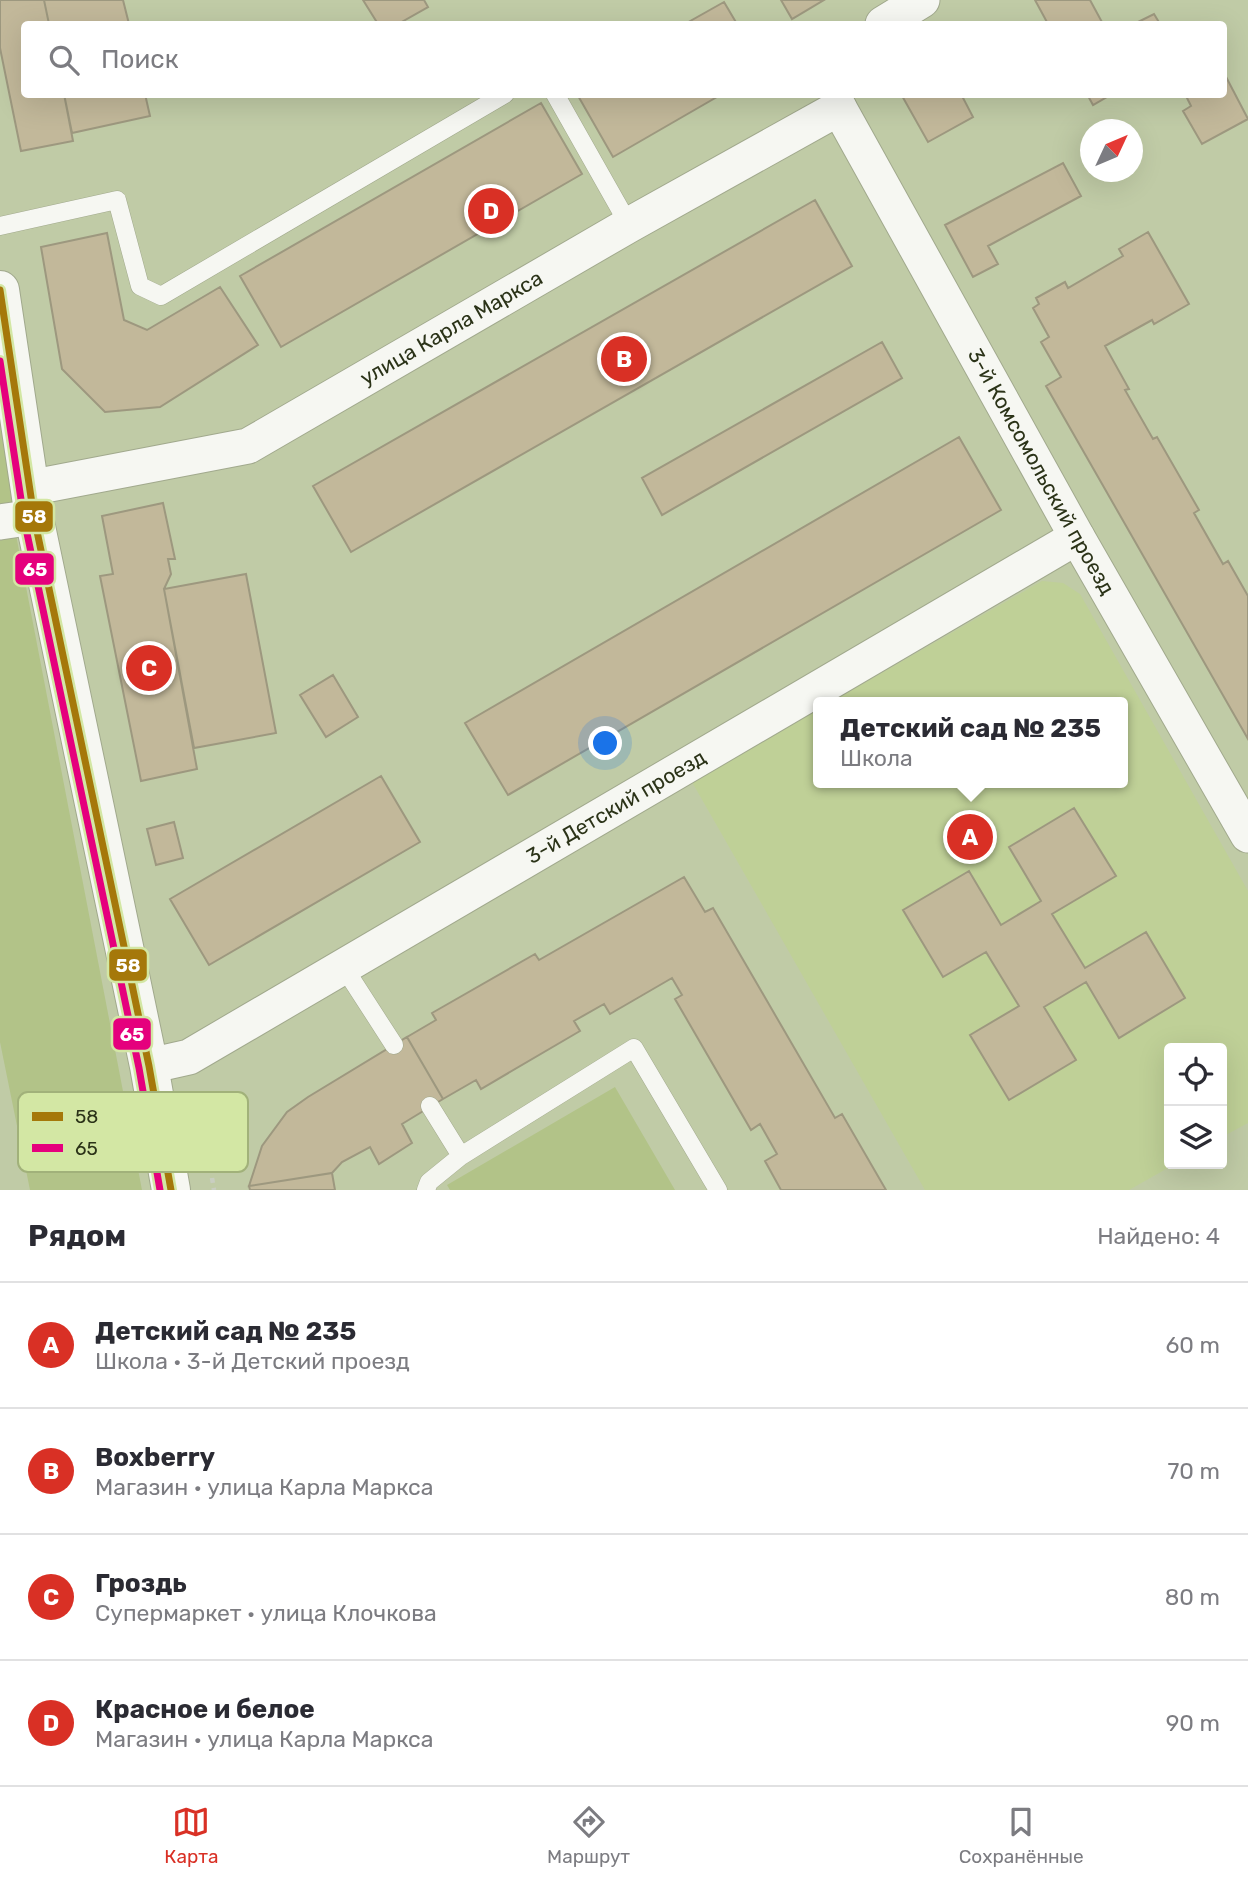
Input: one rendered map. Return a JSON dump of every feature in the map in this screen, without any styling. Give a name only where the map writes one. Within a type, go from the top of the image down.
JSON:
[{"type":"street","points":[[888,21],[922,0]]},
{"type":"street","name":"улица Карла Маркса","points":[[21,509],[248,446],[839,101]]},
{"type":"street","name":"3-й Комсомольский проезд","points":[[839,101],[1077,537],[1248,835]]},
{"type":"street","points":[[0,290],[21,509],[154,1092]]},
{"type":"street","name":"3-й Детский проезд","points":[[149,1066],[189,1057],[1077,537]]},
{"type":"street","points":[[168,1172],[171,1190]]},
{"type":"lane","points":[[0,226],[117,200],[140,286],[161,296],[498,98]]},
{"type":"lane","points":[[557,98],[629,225]]},
{"type":"lane","points":[[343,966],[394,1045]]},
{"type":"lane","points":[[426,1190],[429,1182],[461,1156],[634,1048],[718,1190]]},
{"type":"lane","points":[[430,1106],[461,1156]]},
{"type":"shaded area","points":[[0,412],[17,540],[123,1092],[18,1092],[18,1131],[0,1042]]},
{"type":"shaded area","points":[[1042,581],[1063,583],[1080,594],[1248,891],[1248,1123],[1227,1134],[1227,1043],[1164,1043],[1164,1169],[1166,1169],[1129,1190],[925,1190],[692,782],[813,713],[813,788],[1128,788],[1128,697],[840,697]]},
{"type":"shaded area","points":[[615,1087],[675,1190],[450,1190],[447,1185]]},
{"type":"shaded area","points":[[26,1172],[139,1172],[142,1190],[30,1190]]},
{"type":"building","points":[[0,0],[44,0],[48,21],[21,21],[21,98],[65,98],[73,141],[21,151],[0,48]]},
{"type":"building","points":[[44,0],[123,0],[128,21],[48,21]]},
{"type":"building","points":[[363,0],[424,0],[428,7],[403,21],[376,21]]},
{"type":"building","points":[[781,0],[824,0],[792,19]]},
{"type":"building","points":[[1035,0],[1090,0],[1101,21],[1046,21]]},
{"type":"building","points":[[724,2],[735,21],[690,21]]},
{"type":"building","points":[[1154,14],[1158,21],[1140,21]]},
{"type":"building","points":[[1227,79],[1248,119],[1202,144],[1183,111],[1191,106],[1187,98],[1227,98]]},
{"type":"building","points":[[65,98],[146,98],[150,116],[72,133]]},
{"type":"building","points":[[579,98],[715,98],[613,157]]},
{"type":"building","points":[[903,98],[963,98],[973,117],[928,142]]},
{"type":"building","points":[[1089,98],[1105,98],[1093,105]]},
{"type":"building","points":[[541,103],[582,174],[281,347],[240,276]]},
{"type":"building","points":[[1063,163],[1081,196],[988,246],[998,264],[973,277],[945,225]]},
{"type":"building","points":[[815,200],[852,266],[351,552],[313,486]]},
{"type":"building","points":[[1148,232],[1189,304],[1154,324],[1152,320],[1105,346],[1129,389],[1125,390],[1153,439],[1157,437],[1199,510],[1194,513],[1223,564],[1228,561],[1248,596],[1248,739],[1046,386],[1061,377],[1041,342],[1049,337],[1033,308],[1039,304],[1036,298],[1065,282],[1068,288],[1123,256],[1119,249]]},
{"type":"building","points":[[107,233],[124,320],[147,330],[220,287],[258,345],[160,407],[105,412],[62,369],[41,247]]},
{"type":"building","points":[[882,342],[902,378],[662,515],[642,478]]},
{"type":"building","points":[[959,437],[1001,510],[508,795],[465,723]]},
{"type":"building","points":[[163,503],[175,559],[168,559],[171,574],[164,589],[197,769],[141,781],[100,576],[113,574],[102,516]]},
{"type":"building","points":[[246,574],[276,733],[194,748],[164,589]]},
{"type":"building","points":[[333,675],[358,717],[326,737],[300,695]]},
{"type":"building","points":[[381,776],[420,842],[209,965],[170,899]]},
{"type":"building","points":[[1074,808],[1116,876],[1052,914],[1085,968],[1146,932],[1185,998],[1119,1038],[1086,982],[1044,1007],[1076,1060],[1009,1100],[970,1035],[1019,1006],[986,952],[943,977],[903,910],[969,871],[1001,925],[1041,901],[1009,847]]},
{"type":"building","points":[[174,822],[183,858],[156,865],[147,829]]},
{"type":"building","points":[[684,877],[705,912],[713,908],[835,1118],[842,1114],[886,1190],[781,1190],[765,1161],[777,1154],[760,1124],[751,1130],[675,999],[682,995],[672,978],[610,1014],[604,1004],[574,1021],[580,1031],[481,1089],[476,1080],[443,1099],[407,1037],[436,1020],[432,1013],[535,954],[539,960]]},
{"type":"building","points":[[407,1037],[443,1099],[402,1124],[412,1143],[379,1164],[370,1147],[342,1162],[332,1173],[249,1186],[262,1146],[287,1112]]},
{"type":"building","points":[[332,1173],[335,1190],[250,1190],[249,1186]]},
{"type":"transit line","name":"58","points":[[0,290],[34,517],[154,1092]]},
{"type":"transit line","name":"65","points":[[0,361],[24,519],[143,1092]]},
{"type":"transit line","name":"65","points":[[157,1172],[160,1190]]},
{"type":"transit line","name":"58","points":[[168,1172],[171,1190]]},
{"type":"place","name":"Красное и белое","points":[[491,211]]},
{"type":"place","name":"Boxberry","points":[[624,359]]},
{"type":"place","name":"Гроздь","points":[[149,668]]},
{"type":"place","name":"Детский сад № 235","points":[[970,837]]}]
